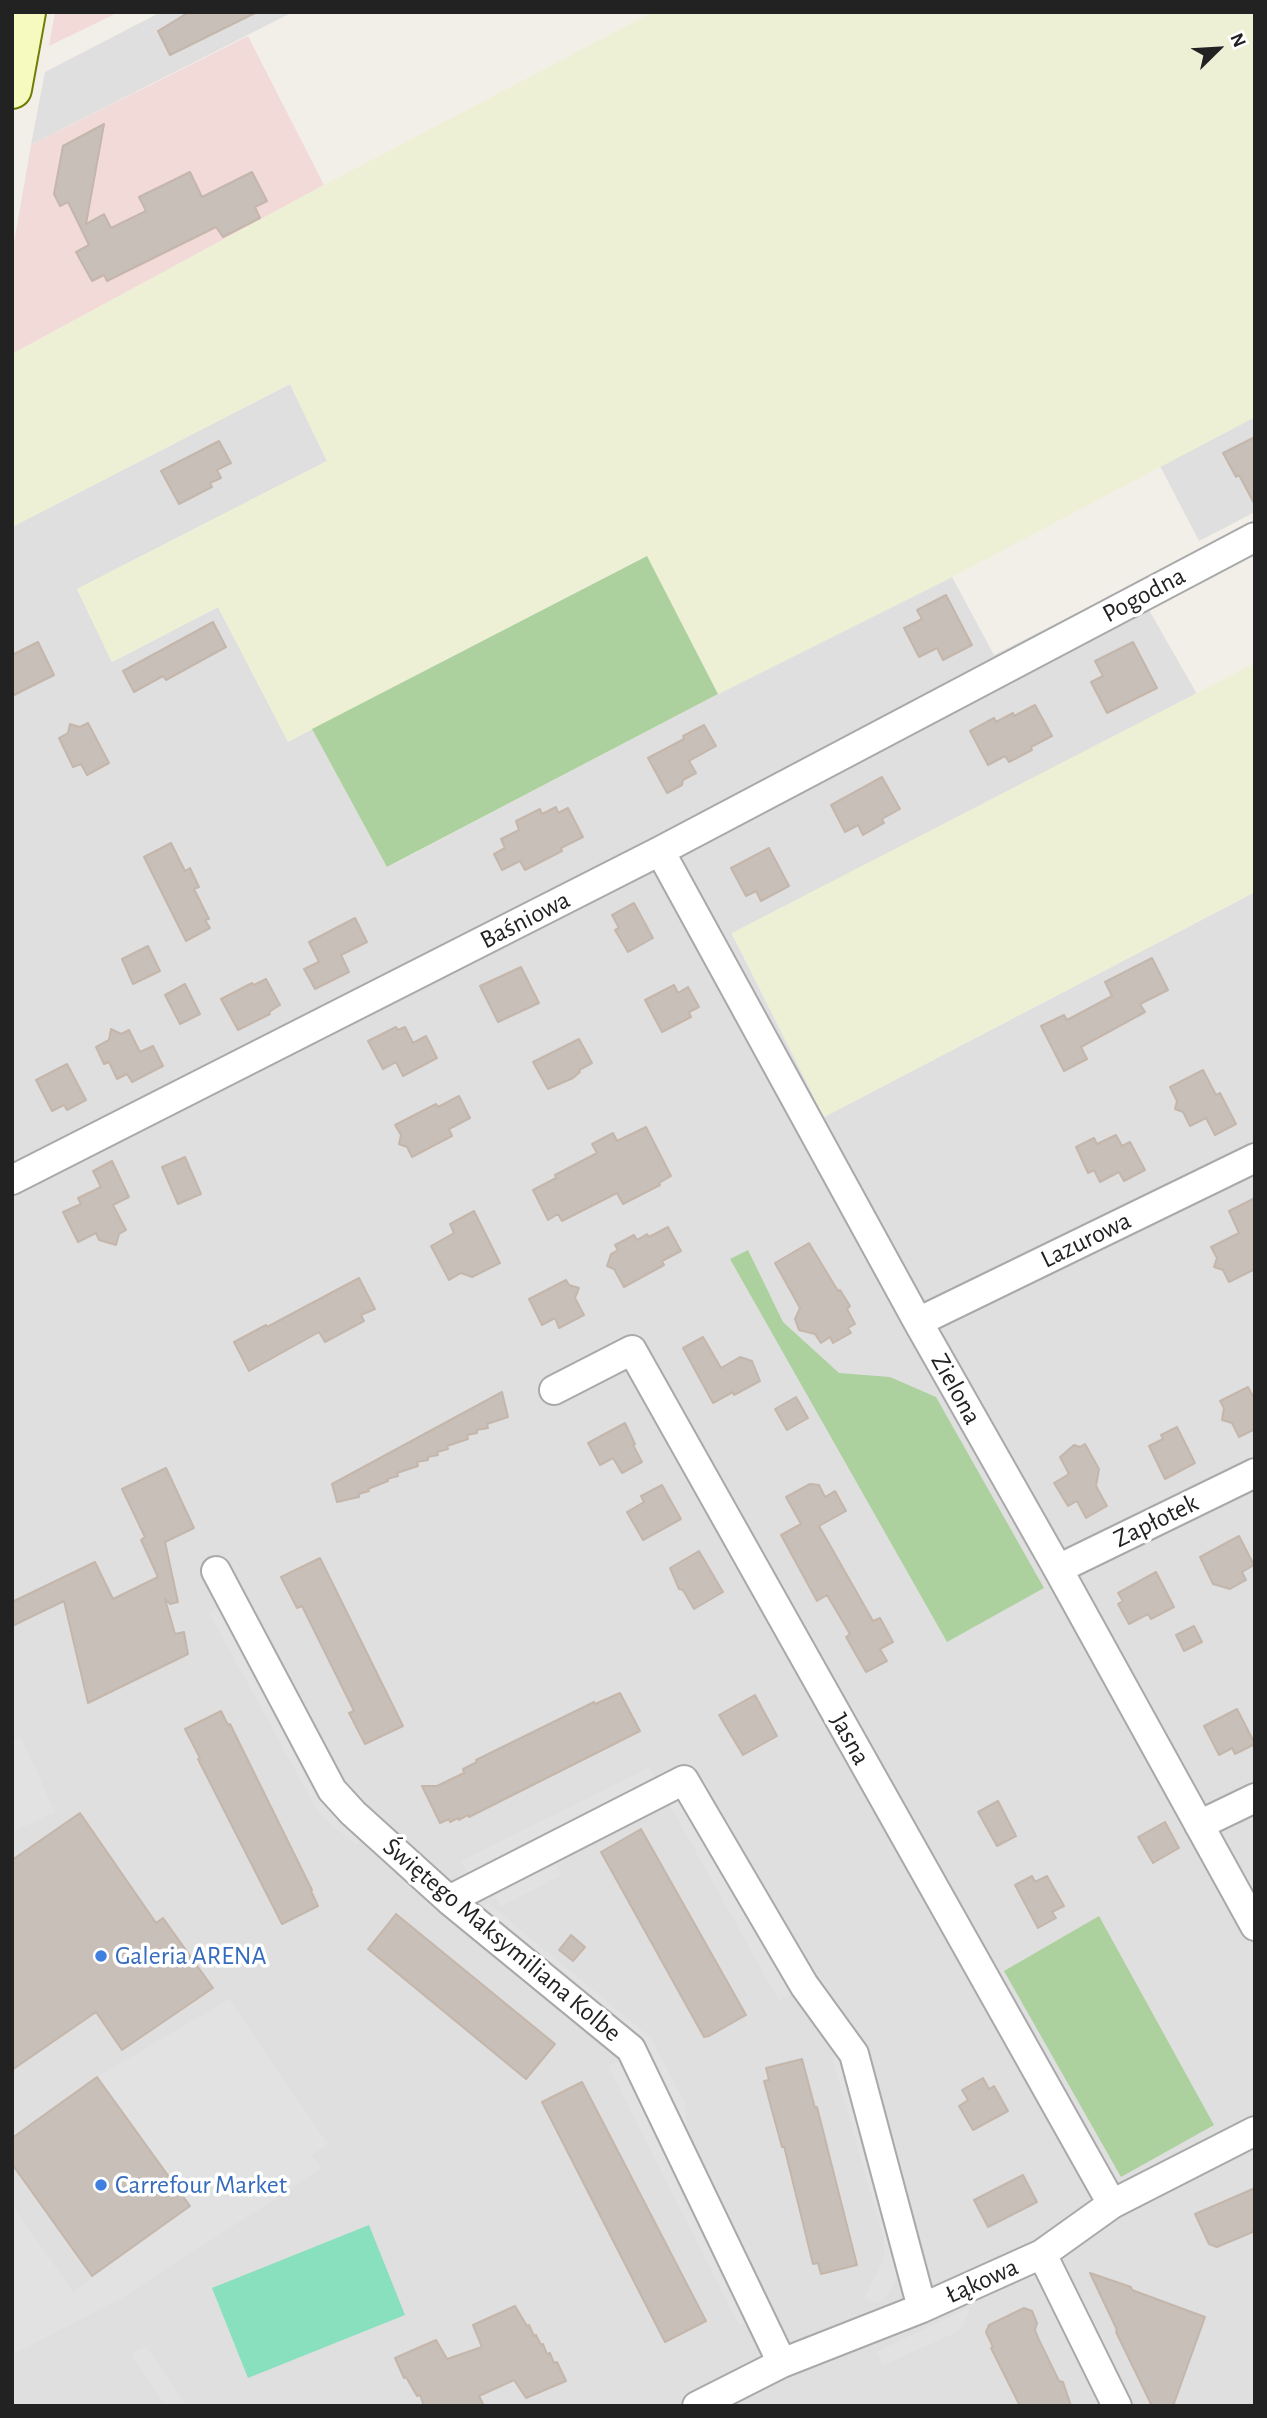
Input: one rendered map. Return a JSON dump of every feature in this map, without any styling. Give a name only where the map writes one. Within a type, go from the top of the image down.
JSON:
[{"type":"street","points":[[12,89],[26,12]]},
{"type":"street","name":"Pogodna","points":[[1034,652],[1255,537]]},
{"type":"street","name":"Baśniowa","points":[[12,1180],[660,851],[1034,652]]},
{"type":"street","name":"Zielona","points":[[660,851],[918,1322],[1255,1926]]},
{"type":"street","name":"Lazurowa","points":[[918,1322],[1255,1158]]},
{"type":"street","name":"Jasna","points":[[554,1390],[632,1350],[1112,2204]]},
{"type":"street","name":"Zapłotek","points":[[1058,1569],[1255,1473]]},
{"type":"street","name":"Świętego Maksymiliana Kolbe","points":[[216,1571],[332,1790],[353,1813],[449,1900],[631,2049],[782,2363]]},
{"type":"street","points":[[449,1900],[684,1780],[804,1985],[854,2054],[922,2308]]},
{"type":"street","points":[[1199,1825],[1255,1798]]},
{"type":"street","name":"Łąkowa","points":[[697,2406],[782,2363],[922,2308],[1042,2254],[1112,2204],[1255,2131]]},
{"type":"street","points":[[1042,2254],[1116,2406]]},
{"type":"shaded area","points":[[55,12],[119,12],[49,46]]},
{"type":"shaded area","points":[[161,12],[293,12],[31,145],[45,72]]},
{"type":"shaded area","points":[[248,36],[324,185],[12,354],[12,254],[31,145]]},
{"type":"shaded area","points":[[290,384],[327,461],[77,589],[112,662],[218,607],[288,741],[312,729],[388,867],[718,694],[952,577],[994,655],[1134,584],[1197,694],[732,934],[824,1117],[1255,892],[1255,2406],[12,2406],[12,527]]},
{"type":"shaded area","points":[[1255,417],[1255,512],[1199,541],[1160,466]]},
{"type":"shaded area","points":[[223,1605],[365,1836],[356,1845],[319,1814],[209,1613]]},
{"type":"shaded area","points":[[21,1737],[55,1812],[12,1832],[12,1741]]},
{"type":"shaded area","points":[[650,1767],[658,1784],[470,1878],[461,1861]]},
{"type":"shaded area","points":[[683,1795],[794,1993],[779,2001],[669,1804]]},
{"type":"shaded area","points":[[554,1860],[562,1875],[500,1907],[492,1890]]},
{"type":"shaded area","points":[[487,1902],[651,2038],[686,2105],[687,2148],[637,2043],[478,1912]]},
{"type":"shaded area","points":[[229,1999],[328,2144],[312,2155],[321,2169],[120,2299],[12,2355],[12,2204],[73,2292],[189,2207],[97,2077]]},
{"type":"shaded area","points":[[849,2052],[900,2271],[888,2295],[878,2304],[864,2298],[884,2259],[884,2240],[832,2057]]},
{"type":"shaded area","points":[[624,2058],[754,2318],[739,2326],[608,2066]]},
{"type":"shaded area","points":[[971,2307],[961,2330],[882,2366],[876,2352]]},
{"type":"shaded area","points":[[146,2346],[186,2406],[166,2406],[131,2354]]},
{"type":"green space","points":[[653,12],[1255,12],[1255,417],[952,577],[718,694],[646,556],[288,742],[218,607],[112,662],[77,589],[327,461],[290,384],[12,527],[12,354],[324,185]]},
{"type":"green space","points":[[647,556],[718,694],[387,867],[312,729]]},
{"type":"green space","points":[[1255,663],[1255,892],[824,1117],[732,933]]},
{"type":"green space","points":[[748,1250],[783,1322],[839,1373],[890,1377],[936,1397],[1044,1588],[947,1642],[730,1259]]},
{"type":"green space","points":[[1099,1916],[1214,2125],[1121,2177],[1004,1971]]},
{"type":"green space","points":[[369,2225],[405,2315],[248,2378],[212,2288]]},
{"type":"building","points":[[189,12],[257,12],[170,55],[158,31]]},
{"type":"building","points":[[104,124],[86,224],[104,214],[111,228],[146,211],[139,197],[190,172],[202,197],[252,172],[267,201],[255,207],[260,218],[223,237],[216,227],[107,281],[104,275],[92,281],[76,252],[89,245],[68,202],[60,206],[54,194],[63,146]]},
{"type":"building","points":[[1255,437],[1255,505],[1223,453]]},
{"type":"building","points":[[219,441],[231,463],[217,470],[221,478],[210,483],[212,487],[179,504],[161,471]]},
{"type":"building","points":[[946,595],[972,645],[943,660],[937,648],[919,657],[904,628],[922,619],[917,610]]},
{"type":"building","points":[[213,622],[226,647],[166,680],[163,676],[134,692],[123,671]]},
{"type":"building","points":[[38,642],[54,675],[12,696],[12,655]]},
{"type":"building","points":[[1133,642],[1157,688],[1107,713],[1091,682],[1103,676],[1095,661]]},
{"type":"building","points":[[1035,705],[1052,736],[1009,762],[1005,756],[988,765],[970,731],[994,718],[996,722]]},
{"type":"building","points":[[88,723],[109,763],[87,775],[81,764],[73,767],[59,738],[68,733],[70,724],[80,727]]},
{"type":"building","points":[[704,725],[716,746],[689,761],[696,773],[667,793],[648,758]]},
{"type":"building","points":[[882,777],[900,809],[882,819],[884,823],[863,835],[858,825],[845,832],[831,805]]},
{"type":"building","points":[[556,807],[558,813],[568,808],[583,837],[525,870],[520,861],[502,870],[494,854],[505,848],[501,839],[519,830],[516,821],[540,809],[542,814]]},
{"type":"building","points":[[171,843],[185,871],[190,868],[199,887],[194,889],[209,919],[205,920],[210,928],[186,941],[144,857]]},
{"type":"building","points":[[769,848],[789,886],[761,901],[756,891],[746,896],[731,868]]},
{"type":"building","points":[[634,903],[653,938],[628,952],[615,930],[619,928],[612,915]]},
{"type":"building","points":[[355,918],[367,942],[341,955],[349,972],[315,989],[304,969],[319,962],[309,942]]},
{"type":"building","points":[[148,946],[160,971],[133,984],[122,959]]},
{"type":"building","points":[[1152,958],[1168,990],[1140,1004],[1145,1012],[1081,1047],[1087,1059],[1064,1071],[1041,1026],[1064,1015],[1067,1020],[1112,996],[1105,982]]},
{"type":"building","points":[[521,967],[539,1003],[498,1022],[480,986]]},
{"type":"building","points":[[266,979],[280,1005],[269,1012],[270,1014],[238,1030],[221,999]]},
{"type":"building","points":[[185,984],[200,1014],[180,1024],[165,995]]},
{"type":"building","points":[[674,985],[678,993],[688,987],[699,1007],[689,1012],[691,1017],[662,1032],[645,1000]]},
{"type":"building","points":[[396,1027],[398,1030],[405,1027],[413,1043],[426,1036],[437,1058],[403,1076],[396,1062],[383,1069],[368,1041]]},
{"type":"building","points":[[111,1029],[121,1034],[129,1030],[140,1052],[153,1046],[163,1066],[132,1082],[127,1074],[117,1079],[109,1062],[104,1064],[96,1047],[109,1040]]},
{"type":"building","points":[[579,1039],[592,1063],[579,1070],[573,1078],[548,1089],[533,1062]]},
{"type":"building","points":[[67,1064],[86,1100],[67,1110],[64,1105],[52,1111],[36,1080]]},
{"type":"building","points":[[1203,1070],[1216,1095],[1220,1093],[1236,1124],[1215,1135],[1206,1118],[1190,1126],[1183,1112],[1175,1109],[1177,1101],[1170,1087]]},
{"type":"building","points":[[459,1096],[470,1118],[449,1129],[452,1136],[412,1157],[407,1147],[399,1144],[401,1135],[395,1125],[436,1104],[438,1107]]},
{"type":"building","points":[[646,1127],[671,1176],[659,1183],[660,1185],[623,1204],[617,1193],[562,1221],[558,1214],[548,1220],[533,1190],[597,1153],[592,1144],[613,1133],[617,1141]]},
{"type":"building","points":[[1116,1135],[1122,1146],[1130,1142],[1145,1170],[1124,1181],[1119,1172],[1100,1182],[1094,1170],[1088,1173],[1076,1147],[1094,1138],[1097,1144]]},
{"type":"building","points":[[185,1157],[201,1194],[178,1204],[162,1167]]},
{"type":"building","points":[[112,1161],[129,1197],[113,1205],[126,1230],[119,1234],[116,1245],[99,1240],[96,1233],[78,1242],[63,1212],[81,1204],[78,1198],[101,1187],[93,1171]]},
{"type":"building","points":[[1255,1198],[1255,1269],[1229,1282],[1223,1270],[1214,1267],[1217,1258],[1211,1247],[1239,1233],[1229,1211]]},
{"type":"building","points":[[474,1211],[500,1263],[472,1277],[461,1273],[449,1280],[431,1246],[454,1233],[450,1224]]},
{"type":"building","points":[[668,1227],[681,1251],[662,1261],[664,1265],[624,1287],[614,1269],[607,1266],[611,1254],[618,1250],[615,1245],[634,1235],[637,1240],[647,1234],[649,1237]]},
{"type":"building","points":[[809,1243],[850,1306],[847,1309],[855,1324],[848,1328],[851,1333],[833,1343],[830,1337],[821,1343],[815,1334],[799,1330],[795,1319],[800,1308],[775,1263]]},
{"type":"building","points":[[359,1278],[375,1309],[361,1315],[364,1321],[325,1342],[319,1332],[249,1371],[234,1342]]},
{"type":"building","points":[[566,1280],[569,1285],[579,1288],[575,1298],[584,1315],[559,1328],[555,1318],[542,1325],[529,1299]]},
{"type":"building","points":[[703,1337],[721,1368],[740,1357],[752,1361],[760,1381],[713,1403],[683,1348]]},
{"type":"building","points":[[1248,1387],[1255,1400],[1255,1429],[1239,1437],[1232,1423],[1222,1420],[1224,1408],[1220,1401]]},
{"type":"building","points":[[502,1392],[508,1417],[487,1424],[488,1428],[467,1435],[468,1439],[447,1446],[448,1449],[437,1452],[438,1455],[417,1462],[418,1466],[397,1473],[398,1476],[368,1489],[369,1491],[359,1494],[359,1497],[337,1502],[332,1484]]},
{"type":"building","points":[[796,1397],[808,1418],[787,1430],[775,1409]]},
{"type":"building","points":[[625,1423],[642,1462],[622,1473],[613,1458],[600,1465],[588,1443]]},
{"type":"building","points":[[1177,1427],[1195,1463],[1165,1479],[1149,1446],[1163,1439],[1161,1435]]},
{"type":"building","points":[[1085,1444],[1099,1469],[1096,1486],[1107,1506],[1086,1518],[1077,1501],[1068,1506],[1054,1483],[1069,1474],[1060,1457],[1074,1445],[1080,1447]]},
{"type":"building","points":[[166,1468],[194,1528],[165,1542],[178,1602],[170,1604],[165,1599],[175,1634],[184,1632],[188,1654],[88,1703],[64,1601],[12,1626],[12,1602],[95,1562],[113,1599],[158,1577],[141,1540],[145,1537],[122,1489]]},
{"type":"building","points":[[810,1484],[819,1485],[825,1497],[835,1491],[846,1511],[819,1526],[873,1621],[880,1618],[893,1642],[880,1649],[887,1661],[866,1672],[846,1637],[850,1634],[827,1595],[817,1601],[781,1535],[801,1524],[786,1497]]},
{"type":"building","points":[[662,1485],[681,1519],[643,1540],[627,1512],[644,1502],[641,1496]]},
{"type":"building","points":[[1239,1536],[1254,1565],[1242,1572],[1246,1580],[1230,1589],[1213,1584],[1200,1557]]},
{"type":"building","points":[[699,1551],[723,1592],[694,1609],[683,1590],[679,1589],[670,1568]]},
{"type":"building","points":[[320,1558],[403,1726],[365,1744],[349,1713],[354,1711],[302,1606],[297,1608],[281,1577]]},
{"type":"building","points":[[1156,1572],[1174,1607],[1151,1619],[1148,1614],[1129,1624],[1118,1604],[1123,1601],[1118,1593]]},
{"type":"building","points":[[1194,1626],[1202,1642],[1184,1651],[1176,1635]]},
{"type":"building","points":[[620,1693],[640,1731],[469,1817],[468,1815],[459,1820],[458,1818],[450,1822],[449,1819],[440,1823],[422,1786],[437,1786],[464,1773],[463,1769],[477,1762],[476,1760],[594,1702],[595,1704]]},
{"type":"building","points":[[755,1695],[777,1736],[743,1755],[719,1715]]},
{"type":"building","points":[[1237,1709],[1255,1744],[1235,1754],[1232,1748],[1219,1755],[1204,1726]]},
{"type":"building","points":[[221,1711],[228,1725],[230,1724],[318,1906],[282,1924],[185,1729]]},
{"type":"building","points":[[998,1801],[1016,1836],[997,1846],[978,1812]]},
{"type":"building","name":"Galeria ARENA","points":[[80,1813],[156,1923],[163,1918],[213,1988],[122,2050],[96,2012],[12,2070],[12,1860]]},
{"type":"building","points":[[1165,1822],[1179,1848],[1153,1863],[1138,1837]]},
{"type":"building","points":[[641,1829],[746,2015],[709,2036],[704,2037],[601,1852]]},
{"type":"building","points":[[1032,1876],[1035,1882],[1047,1876],[1064,1906],[1052,1912],[1056,1918],[1038,1928],[1015,1885]]},
{"type":"building","points":[[396,1914],[555,2044],[526,2079],[368,1949]]},
{"type":"building","points":[[571,1935],[585,1947],[573,1961],[559,1950]]},
{"type":"building","points":[[802,2059],[815,2108],[817,2107],[857,2265],[821,2274],[818,2263],[813,2264],[784,2146],[782,2147],[764,2081],[769,2080],[766,2068]]},
{"type":"building","name":"Carrefour Market","points":[[97,2077],[190,2206],[92,2276],[12,2164],[12,2138]]},
{"type":"building","points":[[983,2078],[989,2089],[994,2086],[1008,2111],[973,2130],[959,2106],[968,2100],[962,2090]]},
{"type":"building","points":[[582,2082],[706,2321],[665,2342],[542,2102]]},
{"type":"building","points":[[1023,2175],[1037,2202],[988,2227],[974,2200]]},
{"type":"building","points":[[1255,2188],[1255,2231],[1217,2247],[1209,2244],[1195,2214]]},
{"type":"building","points":[[1090,2273],[1205,2317],[1173,2406],[1152,2406]]},
{"type":"building","points":[[515,2306],[534,2336],[543,2344],[547,2354],[550,2353],[554,2363],[557,2362],[566,2381],[526,2398],[514,2380],[479,2396],[484,2406],[424,2406],[420,2395],[417,2396],[406,2377],[404,2378],[395,2358],[436,2340],[447,2359],[482,2347],[473,2325]]},
{"type":"building","points":[[1024,2308],[1032,2311],[1039,2340],[1059,2381],[1063,2382],[1071,2406],[1020,2406],[991,2348],[993,2347],[986,2332],[989,2325]]},
{"type":"place","name":"Galeria ARENA","points":[[101,1956]]},
{"type":"place","name":"Carrefour Market","points":[[101,2185]]}]
